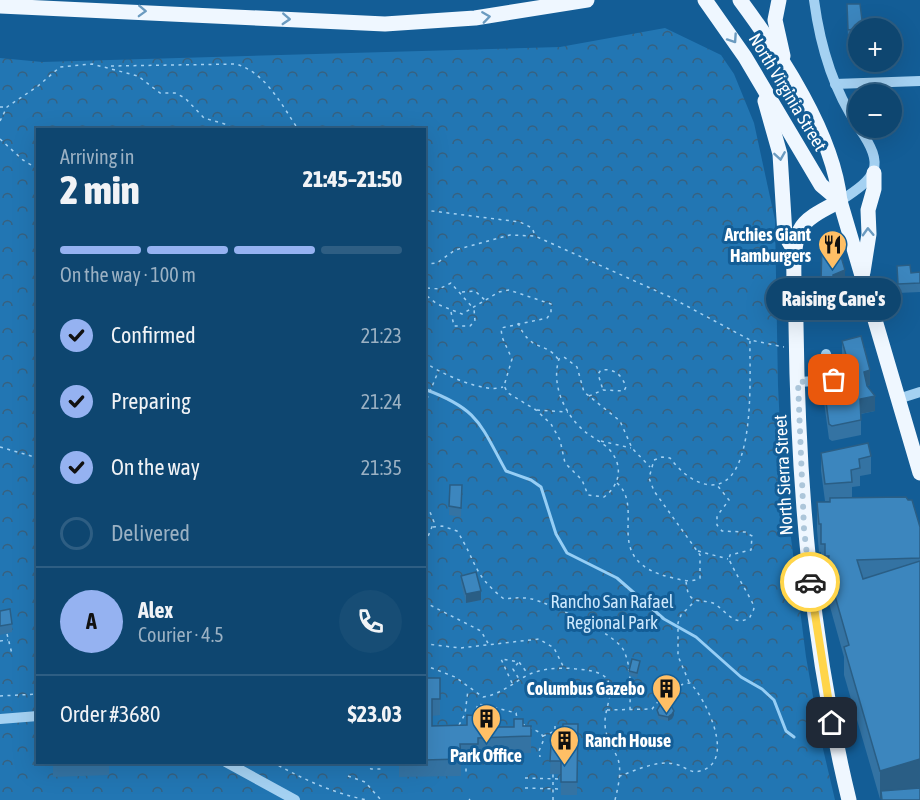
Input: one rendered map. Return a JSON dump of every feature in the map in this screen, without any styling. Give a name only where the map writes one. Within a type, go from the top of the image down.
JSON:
[{"type":"main road","points":[[0,6],[385,24],[475,18],[587,0]]},
{"type":"main road","name":"North Virginia Street","points":[[705,0],[759,80],[821,185],[840,201]]},
{"type":"main road","name":"North Virginia Street","points":[[740,0],[786,71],[825,146],[838,179],[840,201],[920,473]]},
{"type":"main road","points":[[779,0],[775,20],[786,71]]},
{"type":"main road","points":[[759,80],[780,154],[784,235],[795,252]]},
{"type":"main road","points":[[862,275],[869,234],[868,210],[874,189],[874,173]]},
{"type":"main road","name":"North Sierra Street","points":[[840,201],[802,226],[795,252],[796,349],[808,566],[823,670],[849,800]]},
{"type":"street","points":[[814,0],[822,46],[835,84],[848,108]]},
{"type":"street","points":[[835,84],[920,81]]},
{"type":"street","points":[[840,201],[864,185],[874,173],[875,155],[865,138]]},
{"type":"street","points":[[826,354],[838,393]]},
{"type":"street","points":[[798,382],[834,380]]},
{"type":"street","points":[[898,399],[920,392]]},
{"type":"street","points":[[0,719],[36,716]]},
{"type":"street","points":[[230,764],[295,800]]},
{"type":"path","points":[[0,121],[7,107],[38,86],[51,73],[70,64],[108,67],[158,63],[236,64],[251,69],[273,92],[297,128]]},
{"type":"path","points":[[108,67],[138,76],[160,93],[175,93],[185,98],[204,118],[228,124],[230,128]]},
{"type":"path","points":[[0,107],[7,107]]},
{"type":"path","points":[[0,139],[36,167]]},
{"type":"path","points":[[426,210],[520,222],[532,228],[535,236]]},
{"type":"path","points":[[426,265],[455,250],[510,235],[535,236],[660,292],[750,340],[796,349]]},
{"type":"path","points":[[426,281],[426,296],[451,311],[462,314],[499,292],[509,290],[551,304],[551,313],[546,318],[518,322],[501,328],[502,337],[512,359],[504,386],[508,393],[536,410],[551,423],[560,440],[565,463],[582,480],[588,495],[604,497],[617,483],[619,476],[614,458],[611,452],[581,428],[569,412],[557,386],[556,369],[559,359]]},
{"type":"path","points":[[427,288],[439,288],[451,283],[474,308],[475,321],[470,326],[454,326],[451,311]]},
{"type":"path","points":[[461,292],[475,291],[486,301]]},
{"type":"path","points":[[518,322],[524,336],[532,344],[553,352],[559,359]]},
{"type":"path","points":[[717,485],[735,471],[744,450],[749,406],[750,340]]},
{"type":"path","points":[[559,359],[564,357],[577,367],[579,381],[589,396],[620,421],[632,448],[650,466]]},
{"type":"path","points":[[426,363],[438,372],[486,389],[494,390],[504,386]]},
{"type":"path","points":[[589,396],[603,390],[624,391],[626,387],[624,380],[613,370],[601,370],[598,374],[603,390]]},
{"type":"path","points":[[426,401],[438,372]]},
{"type":"path","points":[[536,410],[569,412]]},
{"type":"path","points":[[598,441],[632,448]]},
{"type":"path","points":[[0,447],[36,457]]},
{"type":"path","points":[[617,483],[625,490],[629,500],[626,531],[628,546],[639,561],[664,576],[686,581],[700,578],[698,551],[654,491],[649,478],[650,466],[654,460],[662,457],[670,458],[679,470],[694,480],[717,485],[729,500],[717,516],[717,525],[722,531],[745,532],[752,536],[751,550],[730,555],[729,559]]},
{"type":"path","points":[[426,509],[430,512],[433,527],[426,542]]},
{"type":"path","points":[[433,527],[442,526],[457,531],[475,569],[487,585],[504,598],[522,597],[535,600],[578,619],[619,643],[628,663],[630,711]]},
{"type":"path","points":[[698,551],[729,559]]},
{"type":"path","points":[[686,581],[689,596],[695,601],[715,604],[726,616],[738,620],[750,617],[754,607],[753,599],[740,585],[729,559]]},
{"type":"path","points":[[619,776],[663,764],[676,764],[693,773],[707,769],[717,753],[717,738],[712,718],[696,689],[690,683],[677,649],[678,623],[681,615],[695,601]]},
{"type":"path","points":[[426,603],[481,631],[489,645]]},
{"type":"path","points":[[7,633],[12,654]]},
{"type":"path","points":[[426,644],[460,648],[539,639],[554,648],[564,668]]},
{"type":"path","points":[[0,641],[9,640]]},
{"type":"path","points":[[512,684],[501,659],[519,662],[528,675]]},
{"type":"path","points":[[505,670],[513,669],[519,662]]},
{"type":"path","points":[[426,665],[455,677],[468,689],[483,697],[490,696],[528,675],[545,669],[564,668],[602,674],[609,682],[610,691],[606,710],[608,741],[618,758],[619,776],[615,800]]},
{"type":"path","points":[[513,669],[520,680]]},
{"type":"path","points":[[606,710],[652,709],[669,691],[682,684],[690,683]]},
{"type":"path","points":[[459,732],[459,724],[465,714],[468,689]]},
{"type":"path","points":[[0,696],[36,694]]},
{"type":"path","points":[[465,714],[474,716],[478,704],[516,713],[522,724],[536,729],[542,736],[540,757]]},
{"type":"path","points":[[485,705],[485,719]]},
{"type":"path","points":[[542,736],[555,731],[555,724]]},
{"type":"path","points":[[465,755],[466,776]]},
{"type":"path","points":[[276,764],[341,795],[367,800]]},
{"type":"path","points":[[367,764],[371,769],[382,769]]},
{"type":"path","points":[[553,774],[553,800]]},
{"type":"path","points":[[348,776],[365,782],[381,800]]},
{"type":"path","points":[[525,778],[561,779]]},
{"type":"path","points":[[525,788],[561,789]]},
{"type":"green space","name":"Rancho San Rafael Regional Park","points":[[665,28],[721,55],[734,74],[754,123],[775,220],[778,386],[784,507],[789,522],[806,657],[820,736],[835,800],[0,800],[0,58],[42,62],[560,47]]},
{"type":"building","points":[[847,4],[860,4],[862,18],[848,18],[848,30]]},
{"type":"building","points":[[822,243],[837,243],[845,270],[833,275],[833,282],[821,282]]},
{"type":"building","points":[[910,265],[911,273],[920,272],[920,283],[898,284],[897,266]]},
{"type":"building","points":[[861,336],[870,370],[864,372],[867,386],[875,396],[860,399],[861,420],[832,426],[829,424],[824,387],[839,385],[839,393],[857,393],[842,341]]},
{"type":"building","points":[[868,443],[871,456],[859,459],[860,468],[851,470],[852,482],[825,484],[821,453]]},
{"type":"building","points":[[450,485],[462,485],[461,508],[449,506]]},
{"type":"building","points":[[906,497],[912,500],[920,527],[920,558],[857,560],[863,579],[920,561],[920,759],[880,771],[844,647],[849,645],[827,568],[829,556],[825,556],[825,544],[821,544],[821,524],[819,524],[817,502],[830,502],[830,498]]},
{"type":"building","points":[[476,572],[481,591],[466,594],[461,576]]},
{"type":"building","points":[[10,609],[12,624],[0,626],[0,611]]},
{"type":"building","points":[[632,659],[640,661],[637,673],[629,671]]},
{"type":"building","points":[[426,678],[440,678],[440,699],[432,699],[432,726],[467,725],[467,715],[494,717],[494,727],[514,727],[514,719],[523,719],[523,726],[531,726],[531,736],[478,738],[478,744],[460,744],[461,759],[426,760]]},
{"type":"building","points":[[670,704],[674,711],[672,714],[668,717],[659,715],[657,710],[660,705]]},
{"type":"building","name":"Ranch House","points":[[563,724],[578,724],[577,782],[561,782],[561,761],[550,761],[551,745],[562,746]]},
{"type":"building","points":[[920,788],[920,800],[882,800],[881,791]]},
{"type":"waterway","points":[[426,390],[456,404],[476,420],[506,471],[531,480],[541,487],[556,534],[567,553],[617,578],[664,619],[696,637],[741,677],[762,689],[774,700],[786,731],[794,737]]},
{"type":"way so far","points":[[810,582],[804,529],[798,382],[834,380]]},
{"type":"place","name":"Archies Giant Hamburgers","points":[[832,270]]},
{"type":"place","name":"Raising Cane's","points":[[834,380]]},
{"type":"place","name":"Columbus Gazebo","points":[[666,714]]},
{"type":"place","name":"Park Office","points":[[486,744]]},
{"type":"place","name":"Ranch House","points":[[564,766]]},
{"type":"route","points":[[810,582],[832,723]]}]
